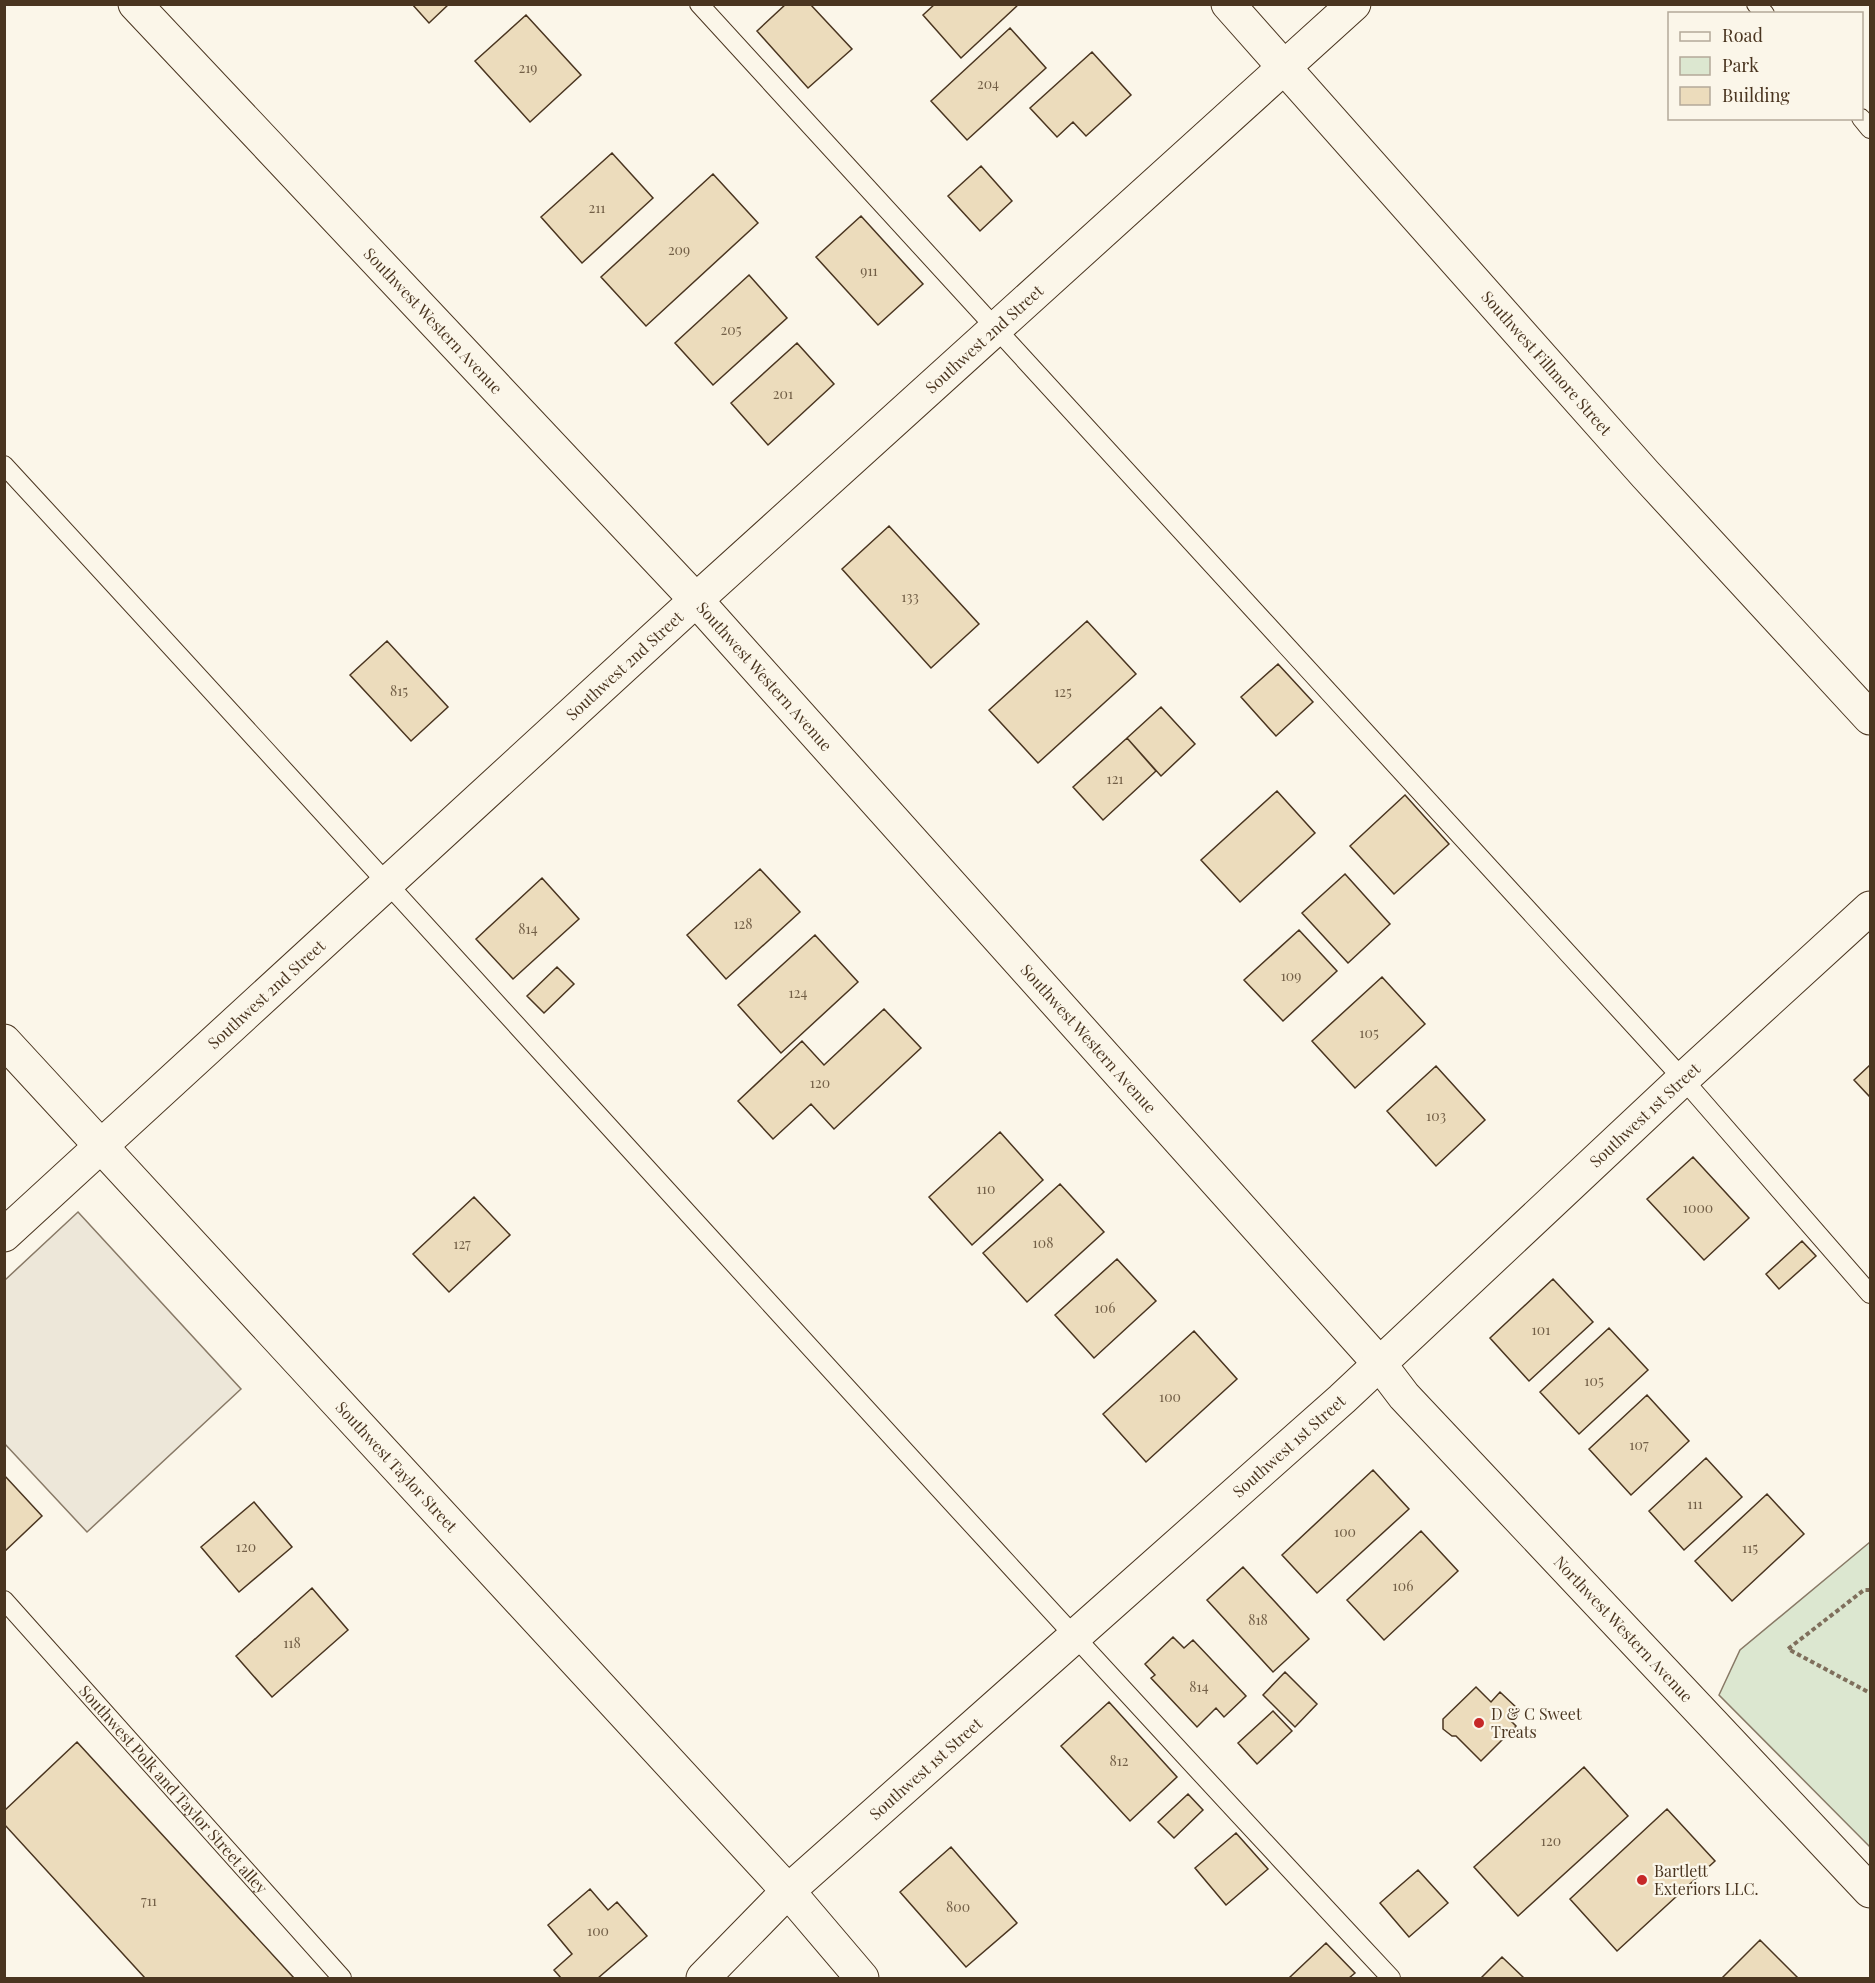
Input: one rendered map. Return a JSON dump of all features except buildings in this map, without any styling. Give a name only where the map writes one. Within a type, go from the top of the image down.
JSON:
[{"type":"street","name":"Southwest Western Avenue","points":[[135,4],[696,600],[1379,1363]]},
{"type":"street","name":"Southwest Fillmore Street","points":[[1228,4],[1646,475],[1870,718]]},
{"type":"street","name":"Southwest 2nd Street","points":[[4,1234],[390,884],[696,600],[1287,68],[1354,4]]},
{"type":"street","name":"Southwest 1st Street","points":[[703,1978],[788,1890],[1379,1363],[1870,908]]},
{"type":"street","name":"Southwest Taylor Street","points":[[4,1041],[788,1890],[862,1978]]},
{"type":"street","name":"Northwest Western Avenue","points":[[1379,1363],[1404,1396],[1870,1891]]},
{"type":"lane","points":[[699,4],[1683,1079],[1870,1294]]},
{"type":"lane","points":[[4,465],[390,884],[1074,1637],[1391,1978]]},
{"type":"lane","name":"Southwest Polk and Taylor Street alley","points":[[4,1600],[342,1978]]},
{"type":"path","points":[[1870,1590],[1864,1590],[1788,1649],[1870,1693]]},
{"type":"green space","points":[[1870,1542],[1870,1847],[1719,1695],[1740,1650]]},
{"type":"shaded area","points":[[78,1212],[241,1389],[87,1532],[4,1443],[5,1280]]},
{"type":"place","name":"D & C Sweet Treats","points":[[1479,1723]]},
{"type":"place","name":"Bartlett Exteriors LLC.","points":[[1642,1880]]}]
